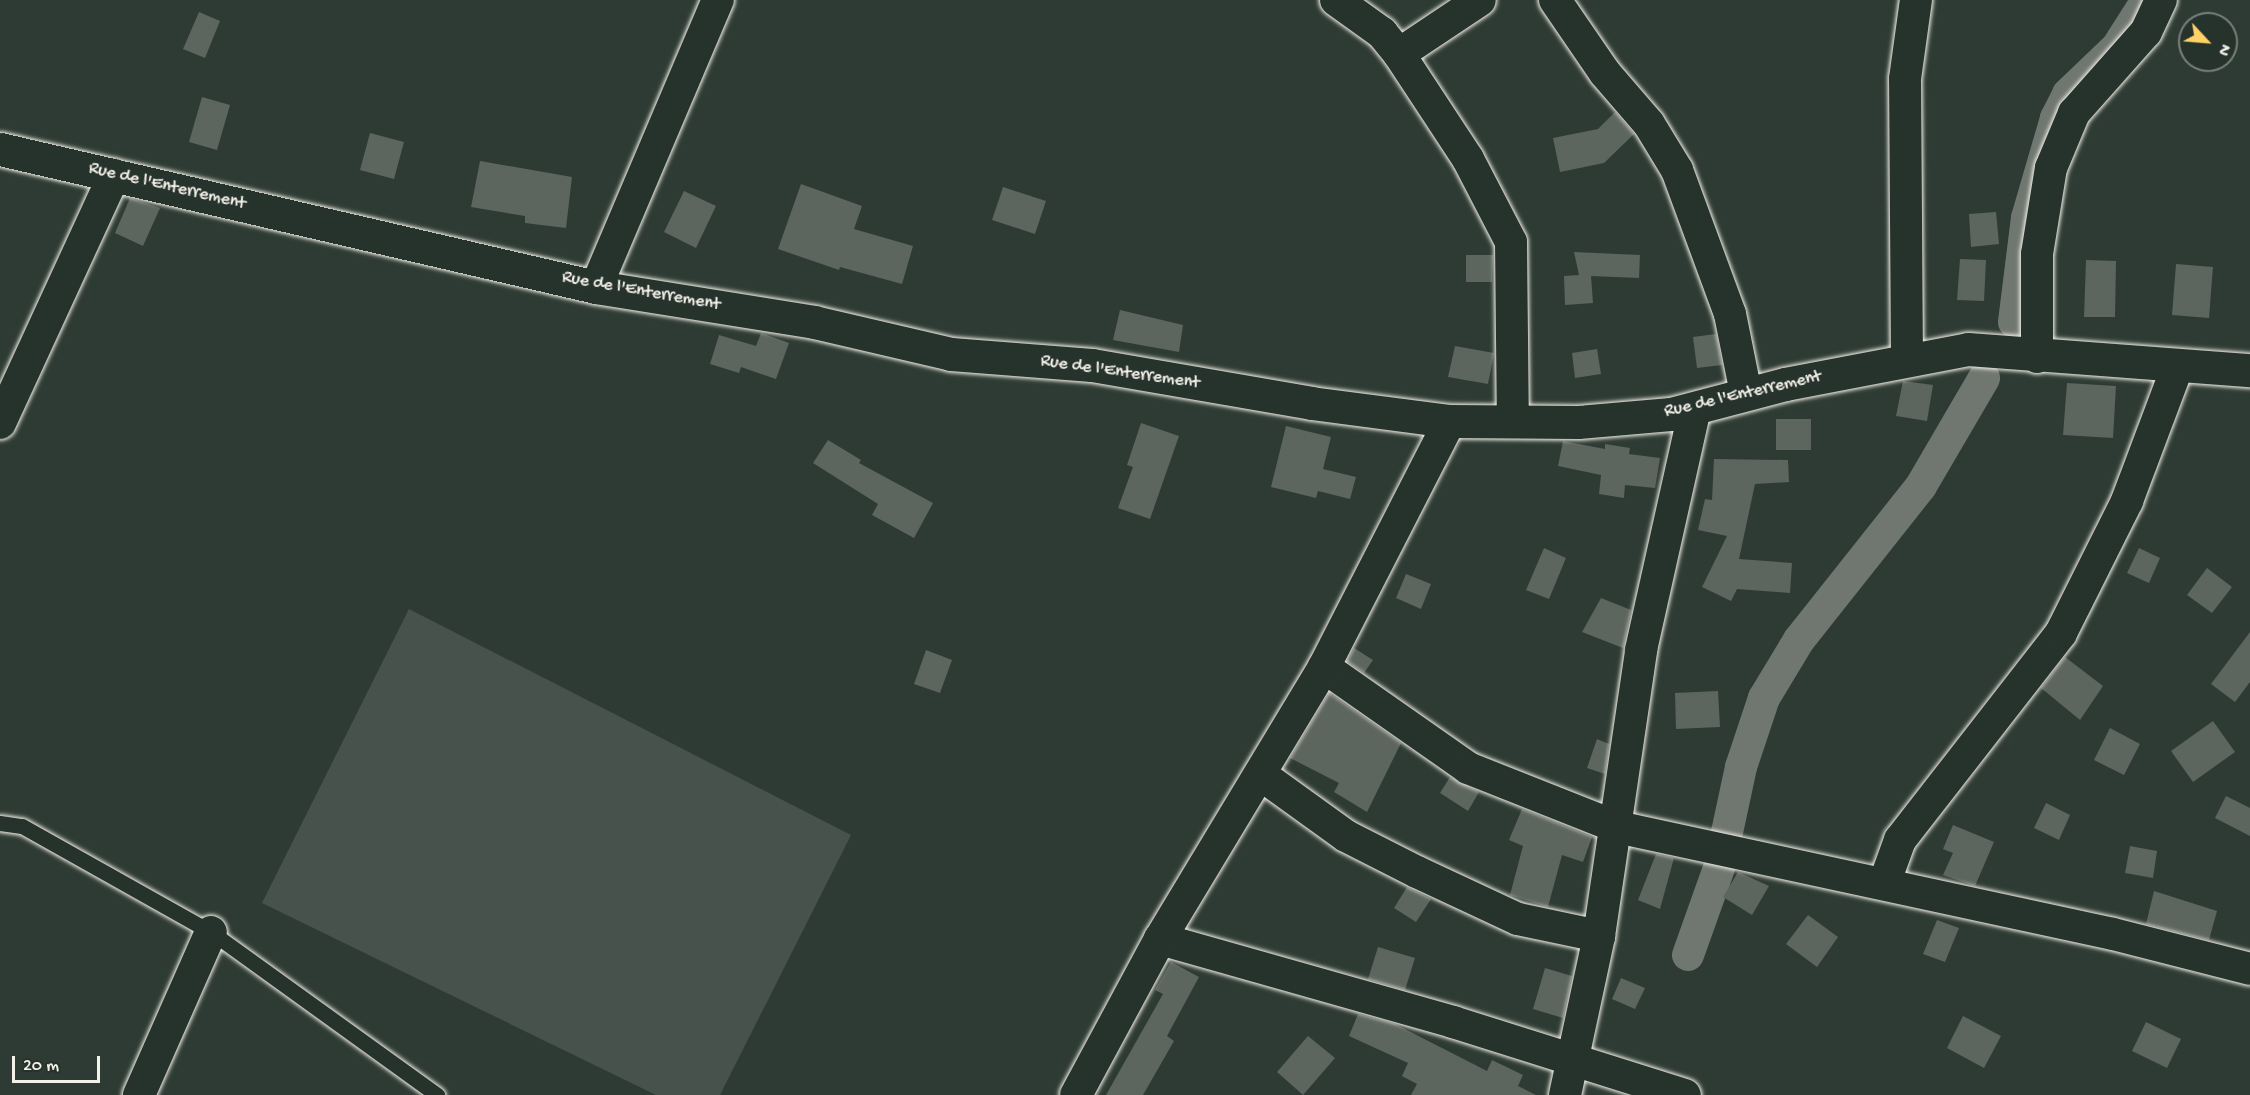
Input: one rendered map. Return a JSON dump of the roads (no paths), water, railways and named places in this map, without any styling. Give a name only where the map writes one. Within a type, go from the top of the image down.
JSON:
[{"type":"street","points":[[596,287],[718,0]]},
{"type":"street","points":[[1336,0],[1382,33],[1400,54],[1468,159],[1511,242],[1512,421]]},
{"type":"street","points":[[1400,54],[1480,0]]},
{"type":"street","points":[[1555,0],[1605,73],[1649,124],[1677,170],[1730,314],[1746,393]]},
{"type":"street","points":[[1907,360],[1905,80],[1916,0]]},
{"type":"street","points":[[2037,357],[2037,254],[2051,168],[2074,113],[2146,33],[2161,0]]},
{"type":"street","name":"Rue de l'Enterrement","points":[[0,149],[596,287],[813,321],[951,354],[1092,366],[1311,403],[1450,421],[1578,422],[1695,409],[1746,393],[1968,349],[2037,357],[2250,370]]},
{"type":"street","points":[[0,423],[114,175]]},
{"type":"street","points":[[1884,884],[1900,840],[2061,633],[2127,501],[2178,365]]},
{"type":"street","points":[[1565,1095],[1576,1060],[1599,936],[1617,827],[1641,650],[1695,409]]},
{"type":"street","points":[[1076,1095],[1160,939],[1324,667],[1450,421]]},
{"type":"street","points":[[1324,667],[1468,768],[1617,827],[1884,884],[2250,969]]},
{"type":"street","points":[[1260,774],[1346,836],[1417,872],[1518,919],[1599,936]]},
{"type":"street","points":[[139,1095],[211,932]]},
{"type":"street","points":[[1160,939],[1576,1060],[1685,1095]]},
{"type":"lane","points":[[0,823],[22,826],[211,932],[437,1095]]},
{"type":"waterway","points":[[2014,322],[2027,218],[2056,118],[2068,94],[2117,47],[2147,0]]},
{"type":"waterway","points":[[1726,837],[1741,767],[1764,698],[1799,640],[1921,486],[1984,378]]},
{"type":"waterway","points":[[1688,955],[1719,868]]}]
